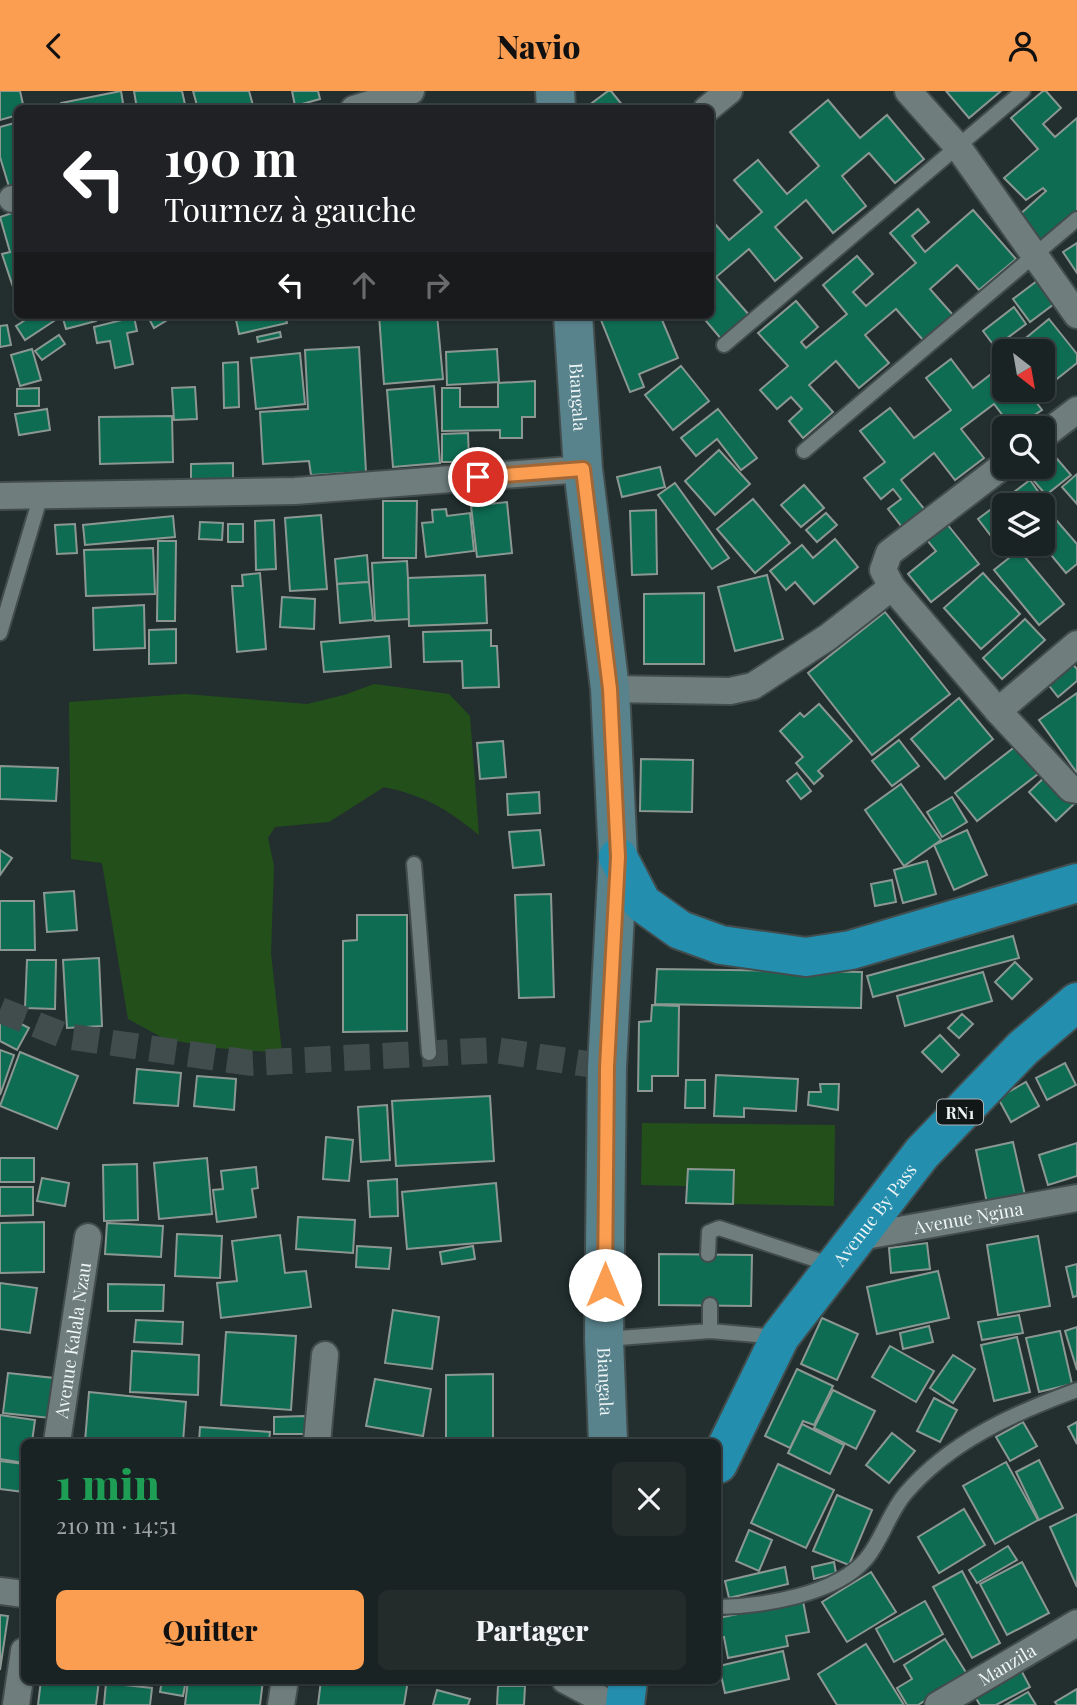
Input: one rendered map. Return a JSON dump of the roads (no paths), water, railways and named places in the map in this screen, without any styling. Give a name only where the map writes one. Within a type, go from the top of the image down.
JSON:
[{"type":"highway","points":[[618,857],[642,903],[680,930],[721,946],[806,957],[851,950],[1077,883]]},
{"type":"highway","name":"Avenue By Pass","points":[[721,1458],[780,1338],[922,1153],[971,1100],[1077,1002]]},
{"type":"highway","points":[[625,1705],[628,1684]]},
{"type":"street","points":[[367,105],[411,91]]},
{"type":"street","points":[[712,105],[729,91]]},
{"type":"street","points":[[908,91],[958,147],[1077,315]]},
{"type":"street","name":"Biangala","points":[[573,319],[583,469],[610,689],[618,857],[607,1067],[604,1339],[608,1439]]},
{"type":"street","points":[[1055,427],[1077,410]]},
{"type":"street","points":[[0,496],[295,491],[583,469]]},
{"type":"street","points":[[992,474],[889,553],[883,570],[892,587],[998,711],[1074,790]]},
{"type":"street","points":[[610,689],[730,691],[753,686],[828,637],[892,587]]},
{"type":"street","points":[[998,711],[1077,644]]},
{"type":"street","name":"Avenue Ngina","points":[[860,1237],[1077,1198]]},
{"type":"street","name":"Avenue Kalala Nzau","points":[[57,1439],[88,1237]]},
{"type":"street","points":[[317,1439],[325,1355]]},
{"type":"street","points":[[0,1591],[21,1594]]},
{"type":"street","name":"Manzila","points":[[937,1705],[1077,1623]]},
{"type":"street","points":[[16,1705],[21,1671]]},
{"type":"street","points":[[281,1705],[284,1684]]},
{"type":"street","points":[[573,1684],[612,1705]]},
{"type":"lane","points":[[724,345],[1023,91]]},
{"type":"lane","points":[[804,451],[1077,219]]},
{"type":"lane","points":[[0,633],[41,495]]},
{"type":"lane","points":[[414,865],[429,1053]]},
{"type":"lane","points":[[708,1254],[709,1232],[719,1227],[836,1266]]},
{"type":"lane","points":[[710,1305],[710,1331]]},
{"type":"lane","points":[[604,1339],[710,1331],[780,1338]]},
{"type":"lane","points":[[721,1607],[746,1606],[825,1588],[867,1559],[904,1495],[951,1452],[999,1422],[1077,1390]]},
{"type":"tunnel","points":[[0,1010],[65,1036],[251,1063],[495,1050],[607,1067]]}]
